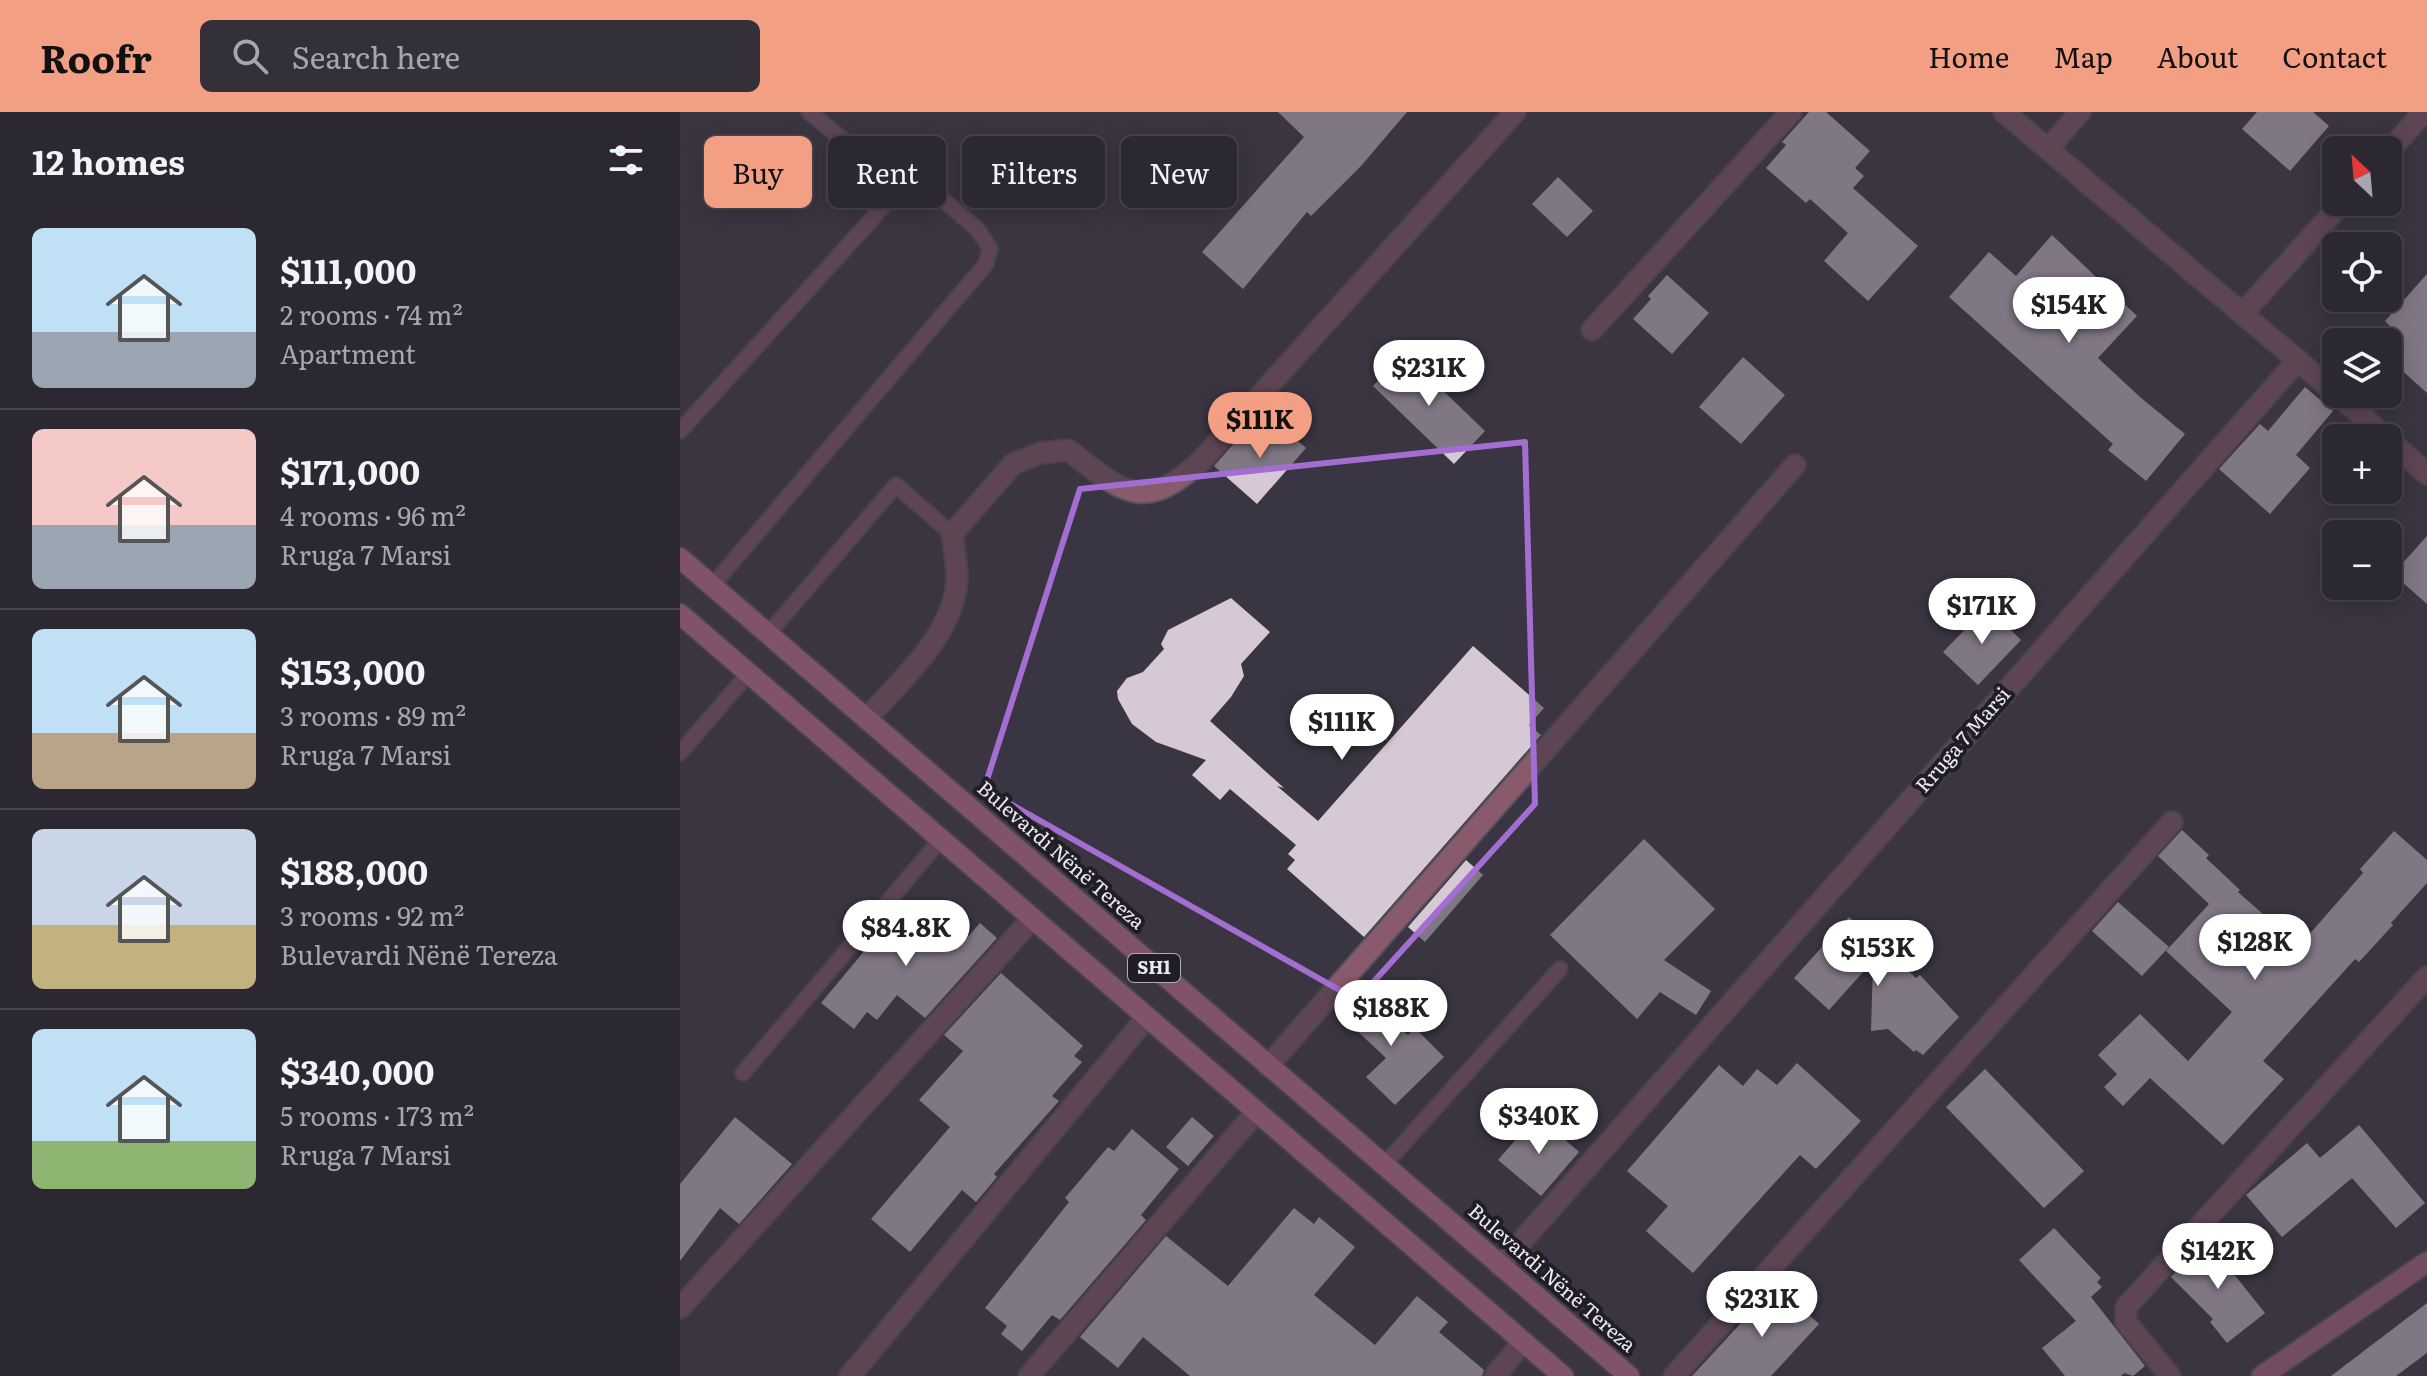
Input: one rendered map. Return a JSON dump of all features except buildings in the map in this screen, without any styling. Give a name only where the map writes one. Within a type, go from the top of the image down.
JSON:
[{"type":"main road","name":"Bulevardi Nënë Tereza","points":[[680,558],[1629,1376]]},
{"type":"main road","name":"SH1","points":[[680,614],[1563,1376]]},
{"type":"main road","points":[[2262,1376],[2427,1262]]},
{"type":"street","points":[[866,719],[923,655],[946,619],[957,579],[952,534],[1013,464],[1040,453],[1068,450],[1114,485],[1134,494],[1159,491],[1181,479],[1202,460],[1515,112]]},
{"type":"street","points":[[1592,330],[1791,112]]},
{"type":"street","points":[[2004,112],[2322,381]]},
{"type":"street","points":[[2048,149],[2080,112]]},
{"type":"street","points":[[2402,136],[2424,112]]},
{"type":"street","points":[[2243,313],[2330,216]]},
{"type":"street","name":"Rruga 7 Marsi","points":[[1500,1266],[2298,360]]},
{"type":"street","points":[[2352,408],[2370,424]]},
{"type":"street","points":[[2402,452],[2427,474]]},
{"type":"street","points":[[1268,1066],[1795,465]]},
{"type":"street","points":[[1674,1376],[2172,822]]},
{"type":"street","points":[[680,1308],[1033,918]]},
{"type":"street","points":[[2170,1376],[2126,1322],[2126,1307],[2427,977]]},
{"type":"street","points":[[850,1376],[1147,1017]]},
{"type":"street","points":[[1029,1376],[1257,1111]]},
{"type":"street","points":[[1495,1376],[1523,1342]]},
{"type":"lane","points":[[809,112],[838,136]]},
{"type":"lane","points":[[712,586],[986,264],[990,248],[977,229],[946,202]]},
{"type":"lane","points":[[680,431],[882,208]]},
{"type":"lane","points":[[768,634],[896,485],[952,534]]},
{"type":"lane","points":[[680,753],[748,674]]},
{"type":"lane","points":[[743,1073],[942,838]]},
{"type":"lane","points":[[1384,1165],[1560,969]]},
{"type":"highlighted area","points":[[1525,442],[1535,804],[1357,1000],[984,789],[1080,489]]}]
